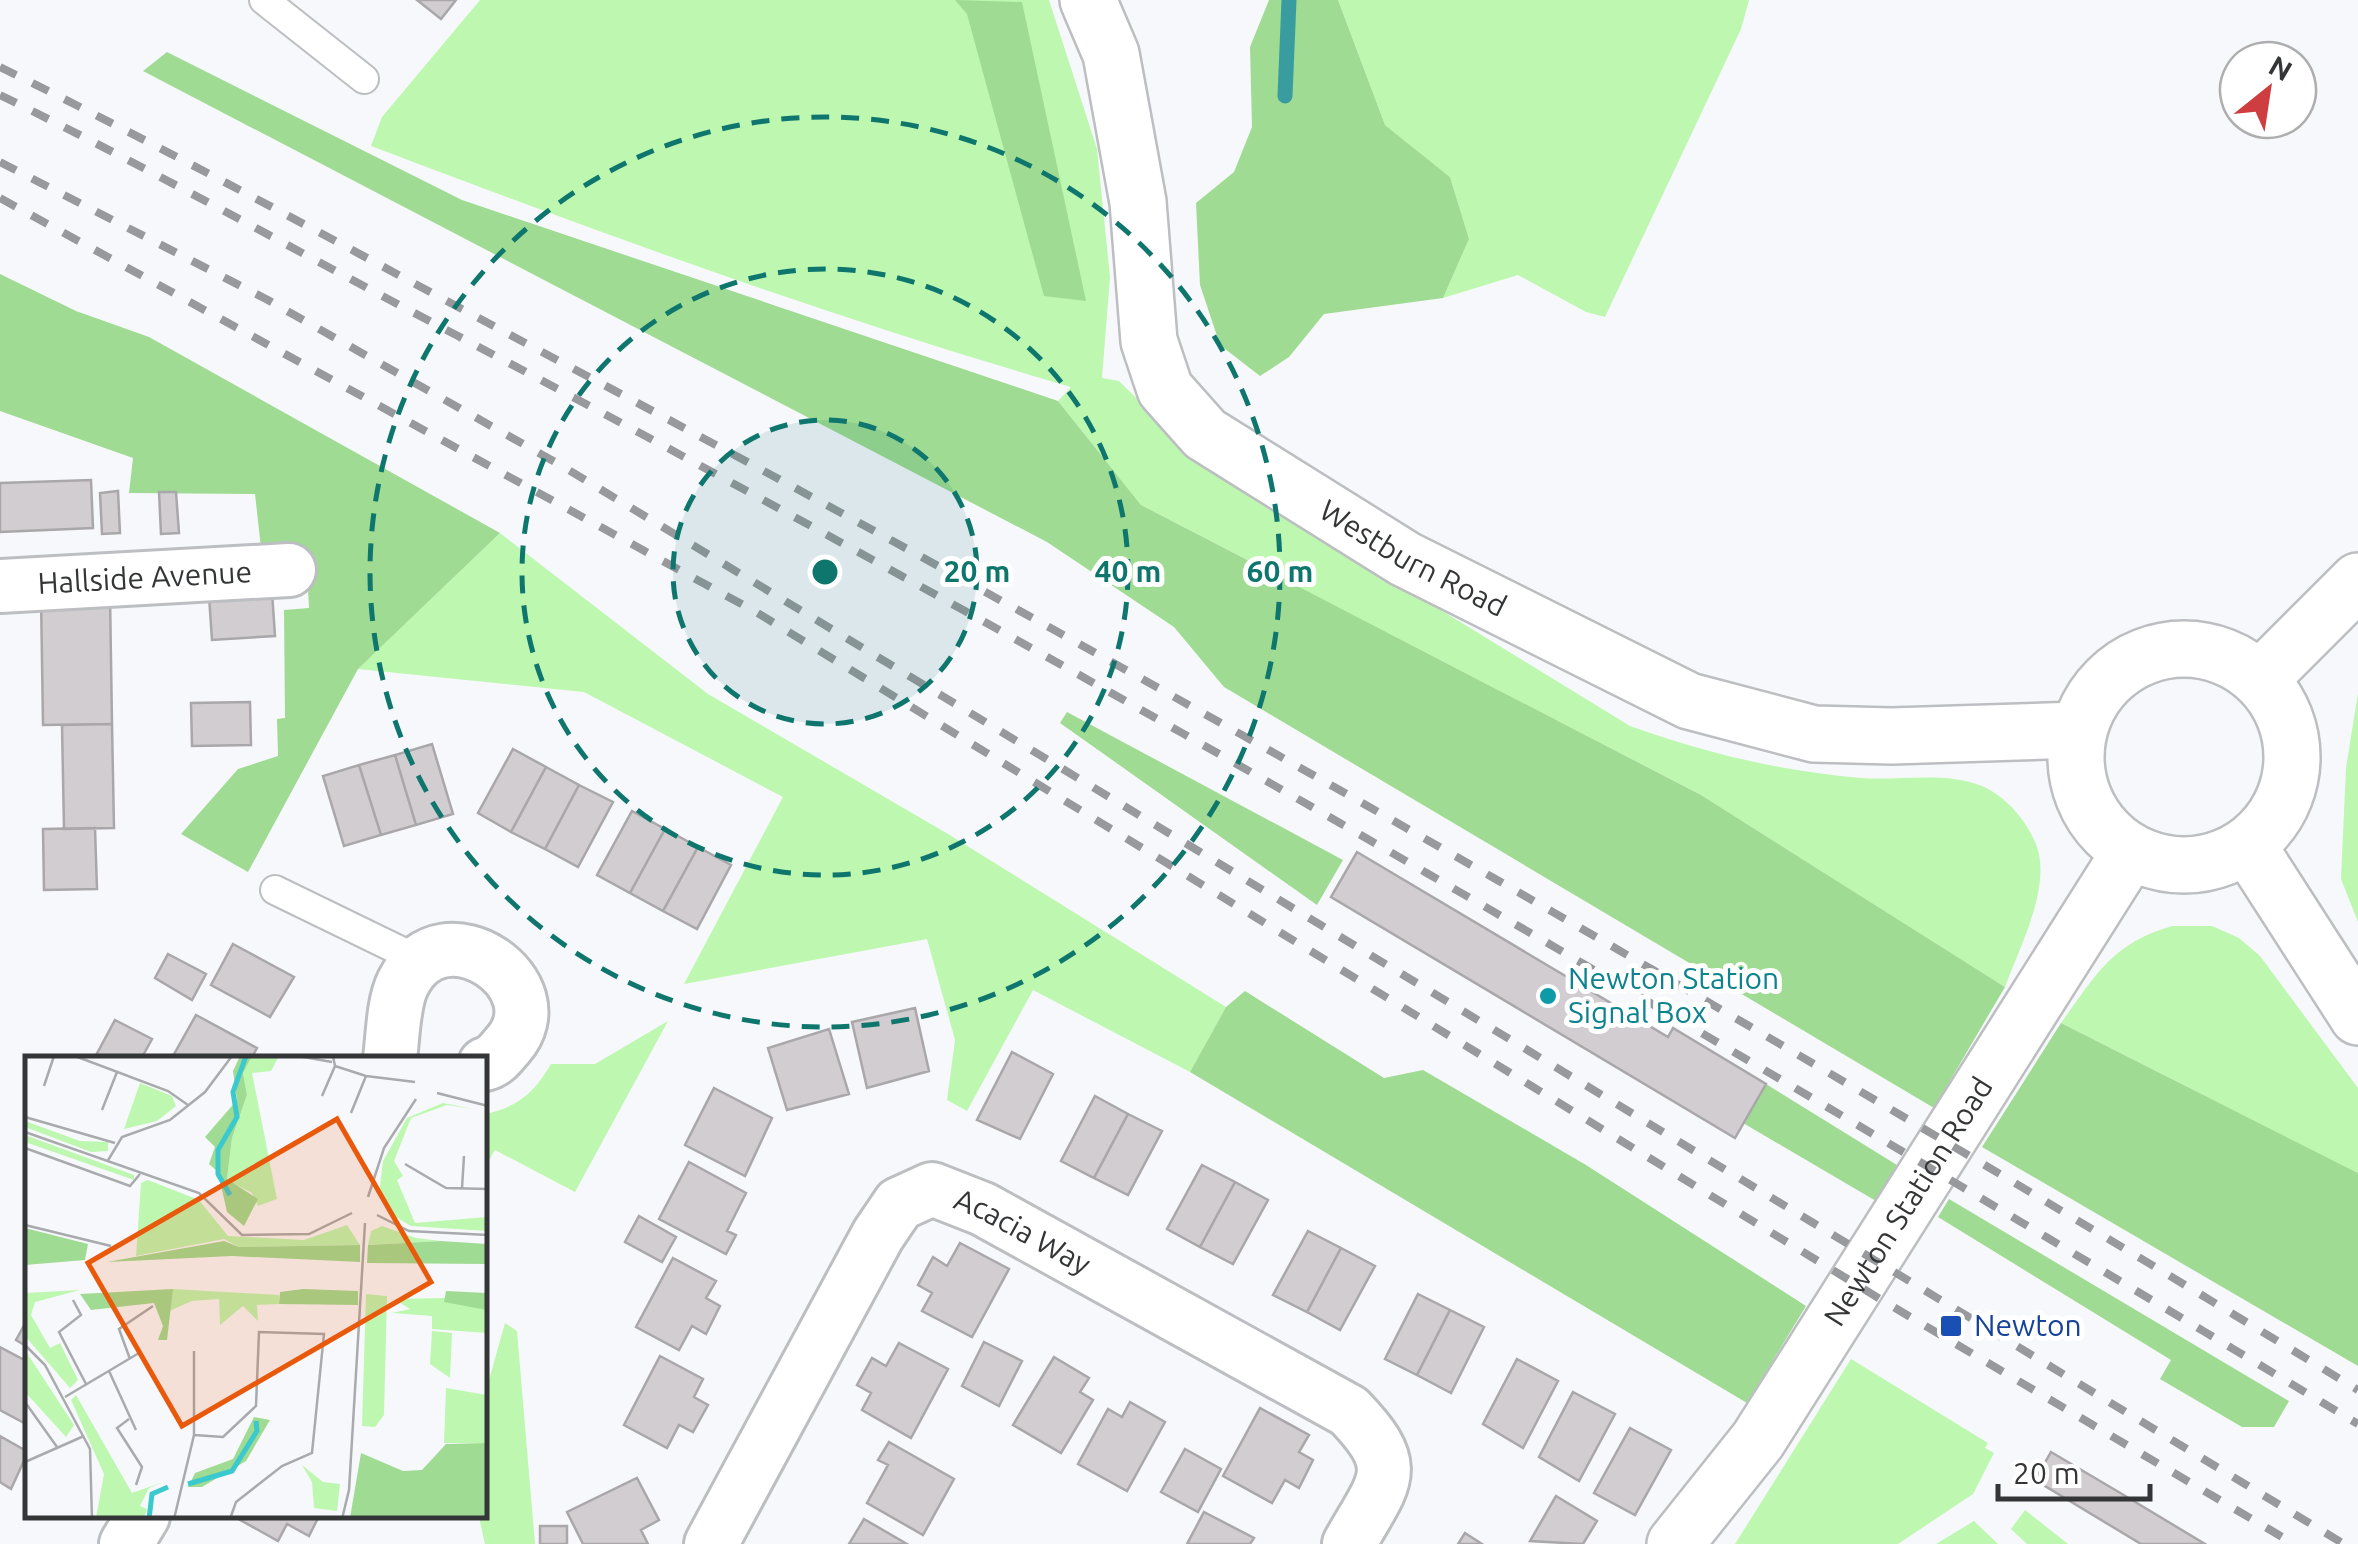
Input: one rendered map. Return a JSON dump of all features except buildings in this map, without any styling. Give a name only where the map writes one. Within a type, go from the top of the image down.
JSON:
[{"type":"street","name":"Westburn Road","points":[[1088,0],[1111,54],[1138,202],[1149,341],[1165,389],[1205,434],[1405,559],[1689,701],[1814,734],[1892,736],[2078,730]]},
{"type":"street","name":"Hallside Avenue","points":[[0,586],[289,570]]},
{"type":"street","points":[[2260,679],[2358,581]]},
{"type":"street","points":[[2182,648],[2226,656],[2260,679],[2284,712],[2294,759],[2283,806],[2248,846],[2217,862],[2171,866],[2130,852],[2098,824],[2081,793],[2074,761],[2078,730],[2091,700],[2106,681],[2143,656],[2182,648]]},
{"type":"street","points":[[2248,846],[2358,1017]]},
{"type":"street","name":"Newton Station Road","points":[[1676,1544],[1758,1440],[2130,852]]},
{"type":"street","points":[[391,1056],[403,984],[421,961],[451,949],[484,954],[509,975],[520,1008],[514,1038],[488,1061]]},
{"type":"street","name":"Acacia Way","points":[[710,1544],[878,1234],[899,1204],[932,1189],[983,1209],[1349,1411],[1380,1444],[1386,1471],[1349,1544]]},
{"type":"street","points":[[126,1544],[141,1519]]},
{"type":"lane","points":[[264,0],[364,79]]},
{"type":"lane","points":[[275,890],[421,961]]},
{"type":"green space","points":[[480,0],[1049,0],[1097,149],[1110,277],[1102,378],[1119,381],[1204,465],[1630,726],[1686,745],[1772,766],[1861,778],[1953,779],[1991,791],[2022,820],[2037,847],[2040,863],[2032,918],[2005,987],[1701,795],[1141,505],[1058,401],[1071,387],[718,274],[371,146],[382,117]]},
{"type":"green space","points":[[955,0],[1022,2],[1086,301],[1044,296],[967,14]]},
{"type":"green space","points":[[1269,0],[1338,0],[1385,125],[1450,177],[1469,239],[1443,298],[1324,314],[1289,357],[1260,376],[1220,345],[1200,285],[1196,203],[1234,172],[1252,127],[1250,47]]},
{"type":"green space","points":[[1338,0],[1749,0],[1741,29],[1605,317],[1586,312],[1518,275],[1443,298],[1469,239],[1450,177],[1385,125]]},
{"type":"green space","points":[[167,52],[462,200],[1058,401],[1141,505],[1701,795],[2005,987],[1934,1108],[1224,687],[1174,627],[1047,542],[143,71]]},
{"type":"green space","points":[[0,274],[76,311],[149,337],[500,533],[358,669],[248,872],[181,834],[238,769],[278,756],[277,719],[285,718],[284,610],[309,608],[306,550],[261,548],[255,494],[129,493],[133,458],[0,411]]},
{"type":"green space","points":[[500,533],[708,694],[948,834],[1226,1007],[1190,1072],[1033,990],[967,1111],[947,1100],[955,1040],[927,939],[684,984],[783,797],[584,692],[358,669]]},
{"type":"green space","points":[[2358,693],[2358,922],[2341,879],[2346,768]]},
{"type":"green space","points":[[1067,712],[1343,860],[1317,905],[1060,723]]},
{"type":"green space","points":[[2172,926],[2212,926],[2239,938],[2260,956],[2358,1088],[2358,1173],[2061,1023],[2095,976],[2119,952]]},
{"type":"green space","points":[[1245,991],[1384,1078],[1423,1070],[1586,1165],[1806,1306],[1747,1403],[1190,1072],[1226,1007]]},
{"type":"green space","points":[[668,1021],[575,1192],[495,1150],[488,1162],[488,1113],[524,1097],[551,1064],[595,1064]]},
{"type":"green space","points":[[2061,1023],[2358,1173],[2358,1366],[1982,1147]]},
{"type":"green space","points":[[1766,1084],[1897,1165],[1876,1201],[1743,1123]]},
{"type":"green space","points":[[1949,1199],[2289,1401],[2274,1427],[2242,1427],[2160,1379],[2171,1360],[1938,1217]]},
{"type":"green space","points":[[505,1323],[517,1331],[535,1544],[485,1544],[479,1519],[488,1519],[488,1383]]},
{"type":"green space","points":[[1851,1359],[1988,1443],[1985,1448],[1994,1453],[1973,1494],[1898,1544],[1735,1544]]},
{"type":"green space","points":[[2025,1510],[2068,1544],[2027,1544],[2011,1529]]},
{"type":"green space","points":[[1974,1521],[1998,1544],[1936,1544]]},
{"type":"waterway","points":[[1285,96],[1289,0]]},
{"type":"railway","points":[[0,67],[222,181],[1037,620],[1702,998],[2358,1390]]},
{"type":"railway","points":[[0,95],[699,465],[1178,731],[1652,1004],[2358,1424]]},
{"type":"railway","points":[[0,162],[266,299],[562,466],[2344,1544]]},
{"type":"railway","points":[[0,198],[756,612],[1885,1302],[2294,1544]]},
{"type":"place","name":"Newton Station Signal Box","points":[[1548,996]]},
{"type":"place","name":"Newton","points":[[1951,1326]]}]
